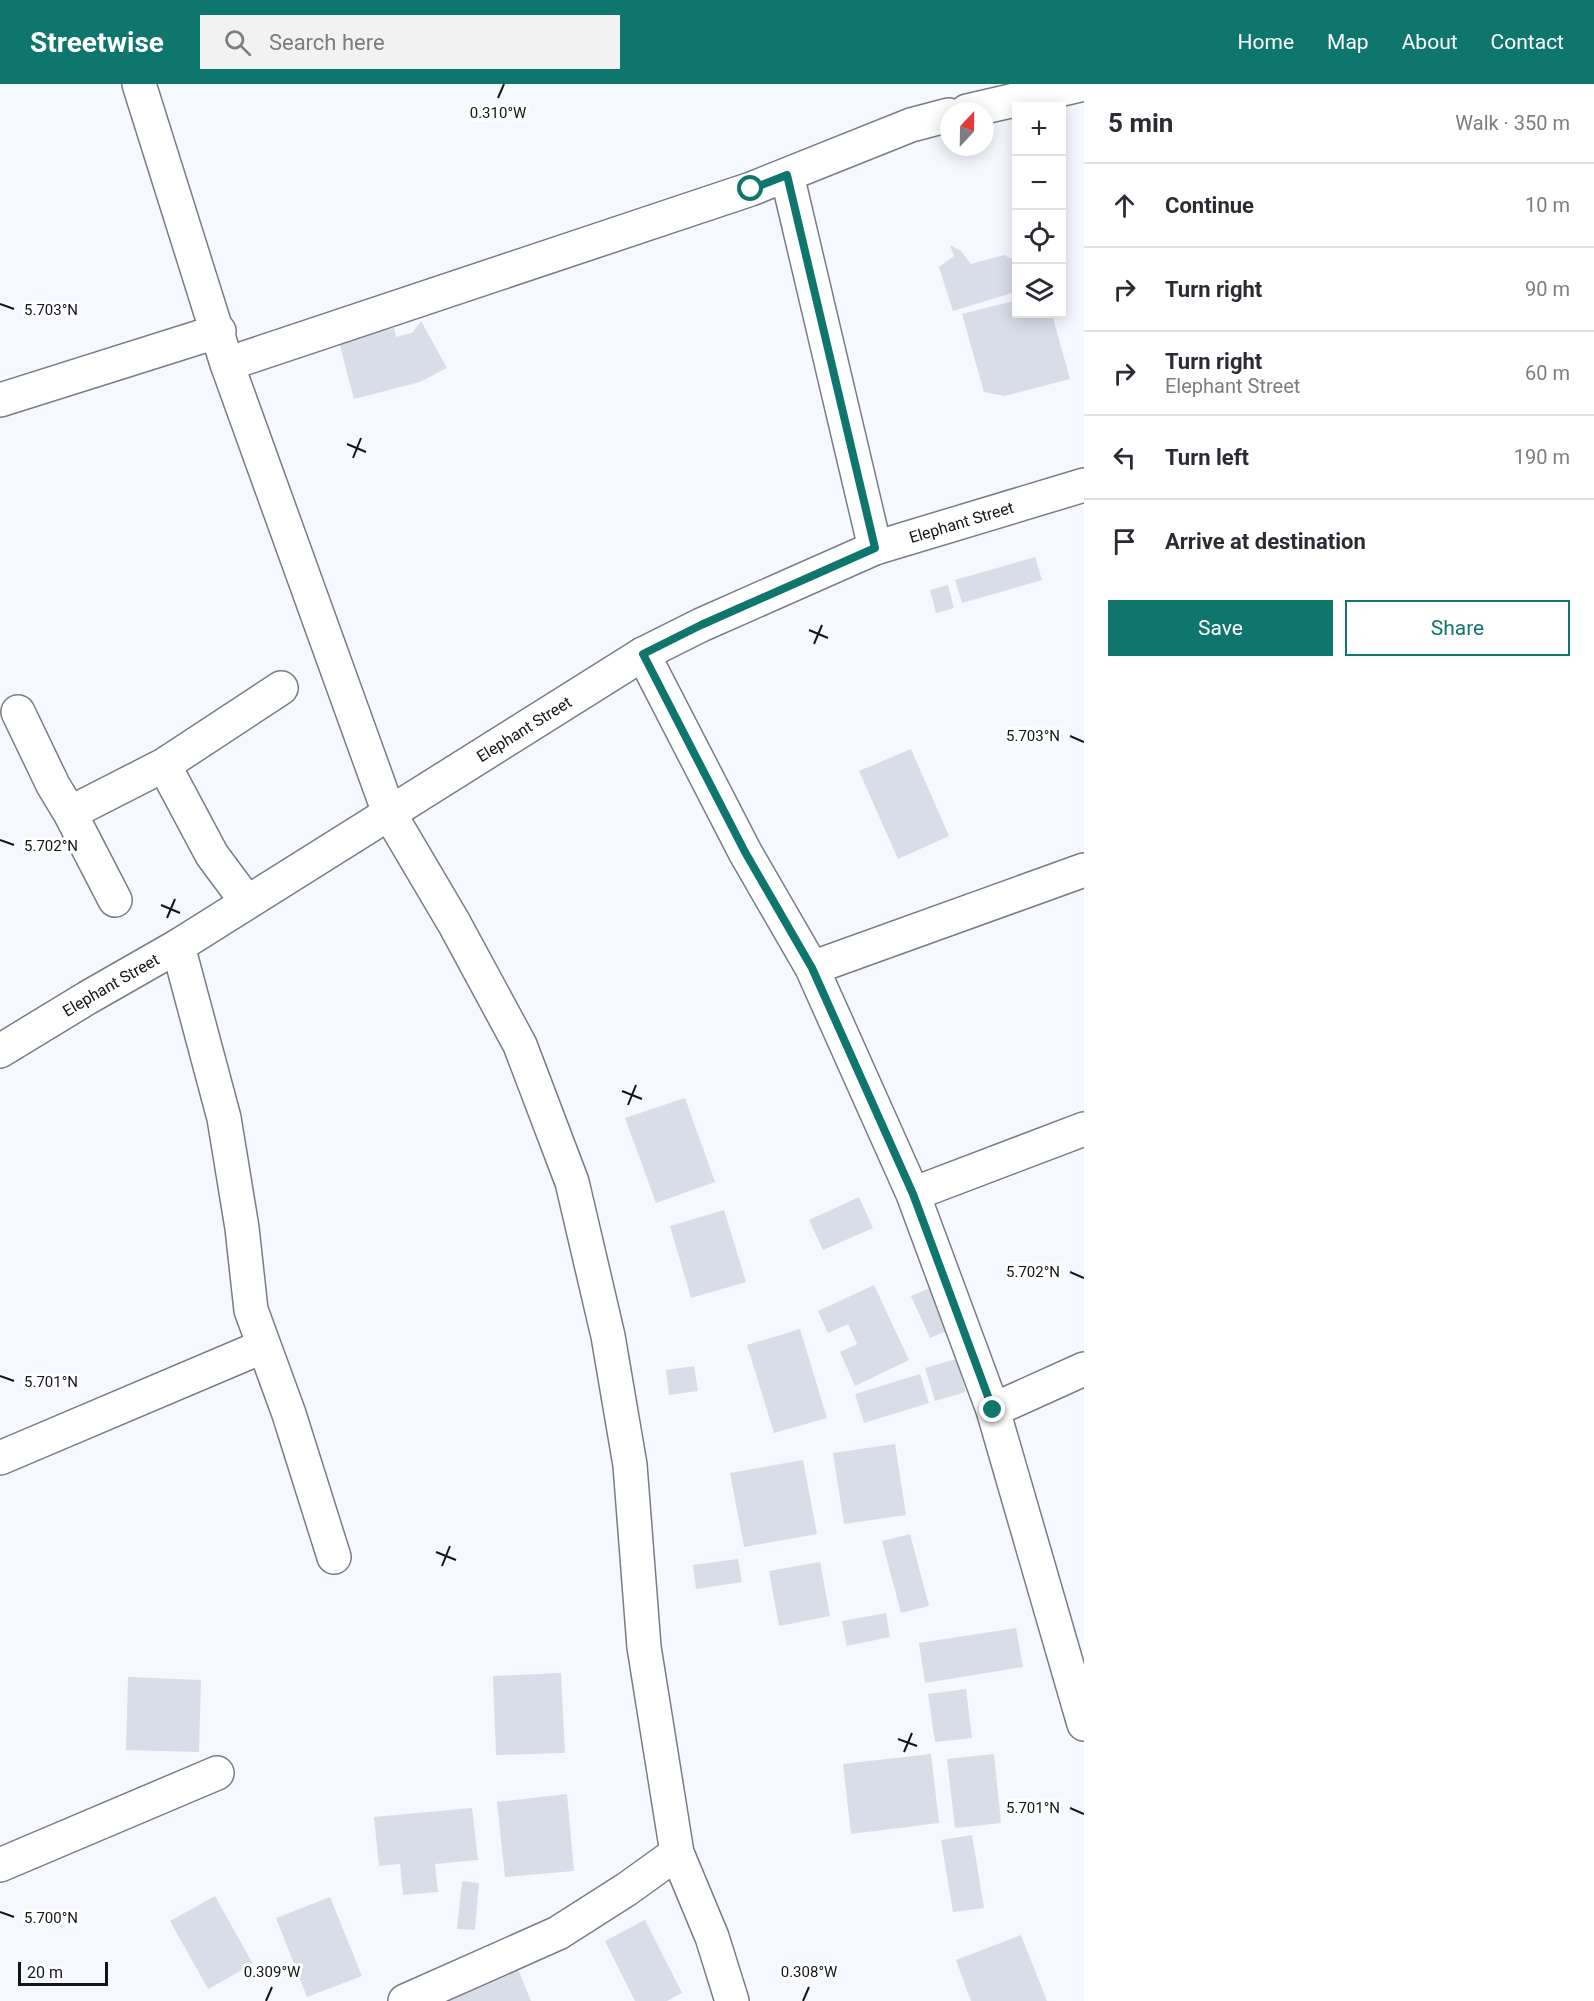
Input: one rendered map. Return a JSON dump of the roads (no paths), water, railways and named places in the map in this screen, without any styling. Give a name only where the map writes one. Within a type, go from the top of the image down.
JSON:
[{"type":"street","points":[[139,84],[219,331],[227,364],[389,813],[454,923],[520,1045],[572,1182],[608,1336],[630,1465],[644,1647],[677,1852],[712,1937],[732,2001]]},
{"type":"street","points":[[994,105],[1084,84]]},
{"type":"street","points":[[227,364],[751,189],[911,125],[940,118]]},
{"type":"street","points":[[787,175],[875,548]]},
{"type":"street","points":[[0,400],[219,331]]},
{"type":"street","name":"Elephant Street","points":[[0,1052],[87,998],[178,946],[643,654],[701,625],[875,548],[1084,485]]},
{"type":"street","points":[[643,654],[745,852],[812,968],[913,1194],[993,1410],[1075,1652],[1084,1724]]},
{"type":"street","points":[[70,813],[164,765],[281,688]]},
{"type":"street","points":[[18,712],[53,784],[115,900]]},
{"type":"street","points":[[164,765],[212,855],[247,902]]},
{"type":"street","points":[[812,968],[1084,870]]},
{"type":"street","points":[[178,946],[224,1118],[242,1228],[251,1310],[289,1414],[334,1557]]},
{"type":"street","points":[[913,1194],[1084,1129]]},
{"type":"street","points":[[0,1458],[264,1346]]},
{"type":"street","points":[[993,1410],[1084,1369]]},
{"type":"street","points":[[0,1865],[217,1773]]},
{"type":"street","points":[[405,2001],[558,1933],[627,1889],[677,1852]]}]
